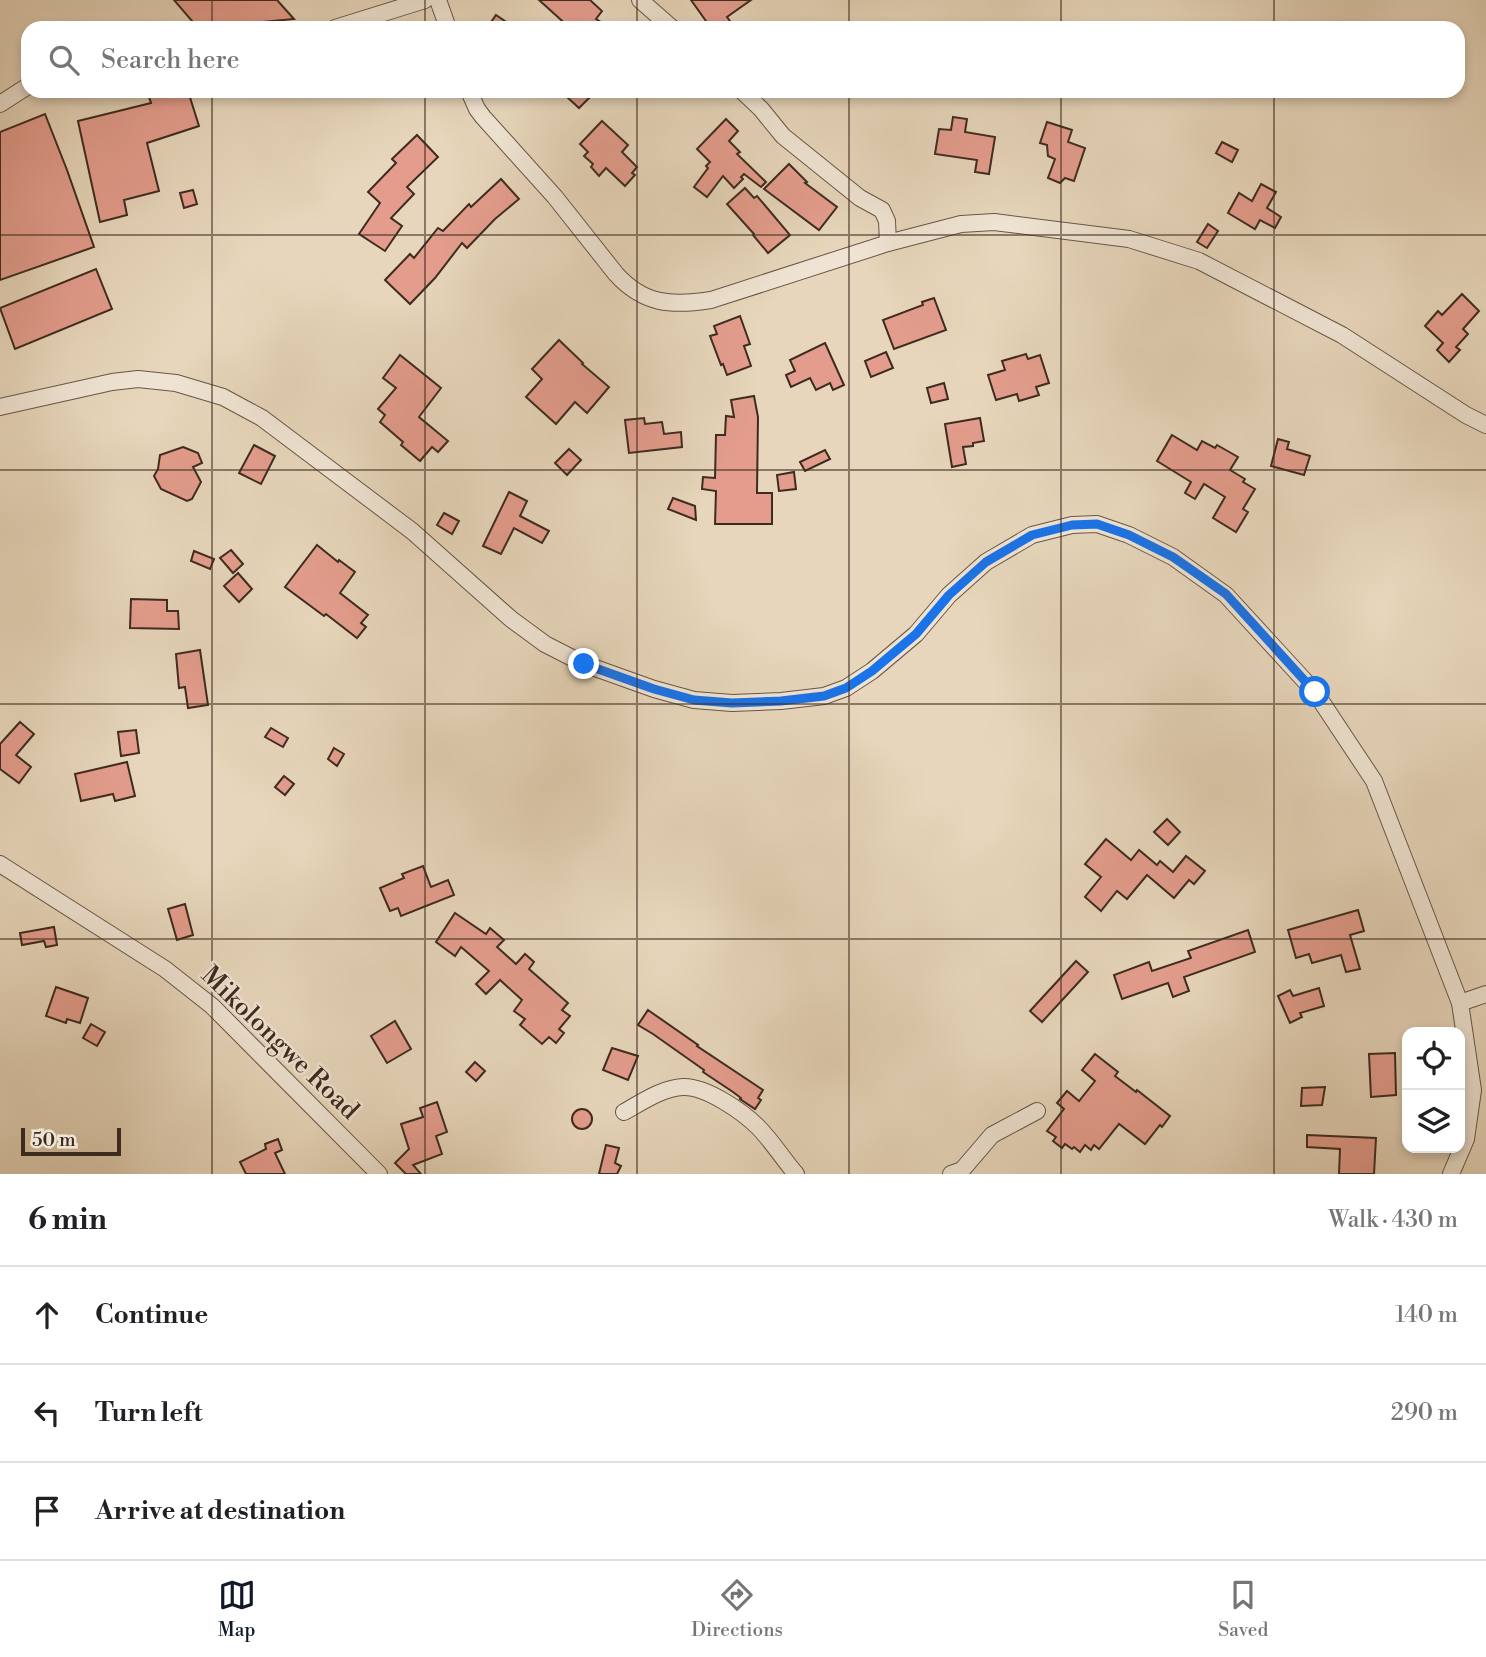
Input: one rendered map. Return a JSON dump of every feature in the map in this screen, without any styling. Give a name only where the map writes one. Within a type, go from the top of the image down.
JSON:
[{"type":"street","points":[[358,21],[425,0]]},
{"type":"street","points":[[438,0],[446,21]]},
{"type":"street","points":[[640,0],[664,21]]},
{"type":"street","points":[[0,104],[21,90]]},
{"type":"street","points":[[472,98],[483,117],[555,197],[616,274],[626,285],[649,299],[681,304],[711,300],[888,243],[961,224],[994,222],[1129,239],[1199,261],[1331,329],[1486,425]]},
{"type":"street","points":[[749,98],[783,136],[860,198],[882,210],[886,215],[888,243]]},
{"type":"street","points":[[0,407],[111,382],[138,379],[176,383],[223,397],[262,418],[412,531],[511,619],[545,644],[584,664],[694,700],[732,703],[781,701],[824,696],[846,688],[872,671],[916,634],[949,595],[986,562],[1032,535],[1072,525],[1097,524],[1129,535],[1173,557],[1226,594],[1315,692],[1374,781],[1460,1003],[1473,1090],[1466,1139],[1451,1174]]},
{"type":"street","name":"Mikolongwe Road","points":[[0,864],[165,970],[212,1006],[379,1174]]},
{"type":"street","points":[[1460,1003],[1486,994]]},
{"type":"street","points":[[624,1112],[659,1092],[682,1087],[698,1088],[726,1102],[758,1127],[796,1174]]},
{"type":"street","points":[[951,1174],[962,1170],[992,1135],[1037,1111]]},
{"type":"building","points":[[174,0],[277,0],[294,19],[273,21],[192,21]]},
{"type":"building","points":[[539,0],[590,0],[602,11],[596,19],[599,21],[562,21]]},
{"type":"building","points":[[691,0],[751,0],[727,17],[730,21],[706,21]]},
{"type":"building","points":[[496,15],[505,21],[492,21]]},
{"type":"building","points":[[149,98],[190,98],[199,126],[147,143],[159,191],[124,200],[127,215],[100,222],[78,121],[151,103]]},
{"type":"building","points":[[568,98],[589,98],[579,108]]},
{"type":"building","points":[[45,114],[94,247],[0,280],[0,132]]},
{"type":"building","points":[[953,117],[967,119],[965,132],[995,137],[989,174],[975,172],[977,160],[935,154],[939,129],[951,130]]},
{"type":"building","points":[[726,119],[738,131],[729,141],[740,152],[737,154],[766,182],[761,187],[744,174],[734,188],[723,176],[707,197],[694,187],[710,162],[697,149]]},
{"type":"building","points":[[602,121],[628,145],[622,152],[637,167],[632,173],[635,175],[625,186],[606,168],[599,176],[591,167],[593,164],[584,156],[588,152],[580,144]]},
{"type":"building","points":[[1047,122],[1072,130],[1068,142],[1085,148],[1074,181],[1065,178],[1060,183],[1048,178],[1055,159],[1048,156],[1047,145],[1040,143]]},
{"type":"building","points":[[417,135],[438,157],[407,187],[414,194],[391,218],[402,226],[385,251],[359,234],[380,203],[368,192],[396,163],[392,159]]},
{"type":"building","points":[[1222,142],[1238,150],[1232,162],[1216,153]]},
{"type":"building","points":[[789,164],[807,182],[805,183],[837,207],[819,230],[764,189]]},
{"type":"building","points":[[501,179],[519,199],[467,248],[462,243],[435,278],[410,304],[385,280],[410,254],[414,258],[438,228],[443,231],[469,204],[471,207]]},
{"type":"building","points":[[1261,184],[1276,192],[1267,208],[1281,217],[1275,228],[1260,220],[1255,229],[1228,213],[1239,193],[1252,201]]},
{"type":"building","points":[[745,188],[754,198],[757,196],[790,235],[768,253],[727,204]]},
{"type":"building","points":[[193,190],[197,204],[184,208],[180,193]]},
{"type":"building","points":[[1208,224],[1218,231],[1207,248],[1197,242]]},
{"type":"building","points":[[96,269],[112,309],[15,349],[0,308]]},
{"type":"building","points":[[1462,294],[1479,311],[1463,329],[1468,334],[1456,347],[1460,350],[1449,362],[1437,350],[1443,343],[1425,326],[1438,311],[1442,315]]},
{"type":"building","points":[[934,298],[946,330],[894,349],[883,320]]},
{"type":"building","points":[[740,316],[750,344],[744,346],[751,366],[727,375],[710,336],[717,334],[714,326]]},
{"type":"building","points":[[559,340],[609,387],[587,413],[575,402],[556,424],[526,397],[542,379],[532,369]]},
{"type":"building","points":[[825,343],[844,385],[833,390],[830,383],[816,390],[810,378],[791,387],[786,375],[795,371],[790,360]]},
{"type":"building","points":[[886,352],[893,368],[871,377],[865,361]]},
{"type":"building","points":[[1026,354],[1028,359],[1040,355],[1049,383],[1036,387],[1039,395],[1019,401],[1017,394],[996,400],[988,375],[1005,370],[1002,361]]},
{"type":"building","points":[[400,355],[441,388],[419,417],[448,441],[438,452],[432,447],[420,461],[380,422],[385,415],[378,409],[396,388],[383,378]]},
{"type":"building","points":[[944,383],[948,399],[931,403],[927,388]]},
{"type":"building","points":[[754,396],[758,417],[757,493],[772,493],[772,524],[715,524],[716,491],[702,489],[703,477],[715,478],[716,435],[725,435],[726,416],[734,417],[731,400]]},
{"type":"building","points":[[644,418],[645,424],[662,422],[664,434],[681,432],[682,447],[629,453],[625,420]]},
{"type":"building","points":[[980,418],[984,441],[963,447],[966,464],[952,467],[945,424]]},
{"type":"building","points":[[1172,435],[1197,450],[1202,441],[1215,448],[1217,445],[1238,457],[1230,470],[1255,489],[1243,509],[1248,512],[1236,532],[1213,518],[1225,497],[1204,484],[1195,499],[1185,493],[1191,482],[1157,461]]},
{"type":"building","points":[[1278,439],[1289,442],[1287,449],[1310,456],[1304,475],[1271,466]]},
{"type":"building","points":[[254,445],[275,456],[261,484],[239,473]]},
{"type":"building","points":[[183,447],[198,453],[202,463],[193,467],[201,482],[192,499],[187,501],[161,489],[154,476],[160,455]]},
{"type":"building","points":[[569,449],[581,460],[567,475],[555,463]]},
{"type":"building","points":[[825,450],[830,459],[805,471],[800,462]]},
{"type":"building","points":[[794,472],[796,489],[779,491],[777,475]]},
{"type":"building","points":[[509,492],[527,501],[520,516],[549,531],[542,543],[514,528],[501,554],[483,546]]},
{"type":"building","points":[[673,498],[695,506],[696,520],[668,509]]},
{"type":"building","points":[[444,513],[459,521],[452,534],[437,525]]},
{"type":"building","points":[[317,545],[355,572],[340,593],[368,615],[361,623],[366,627],[357,638],[285,587]]},
{"type":"building","points":[[231,550],[243,564],[233,573],[220,558]]},
{"type":"building","points":[[194,551],[214,559],[210,569],[191,561]]},
{"type":"building","points":[[238,573],[252,589],[239,602],[224,586]]},
{"type":"building","points":[[131,599],[167,600],[167,611],[178,611],[179,629],[130,628]]},
{"type":"building","points":[[200,650],[208,705],[188,708],[185,687],[179,688],[176,654]]},
{"type":"building","points":[[20,722],[34,734],[16,755],[31,767],[19,783],[0,769],[0,744]]},
{"type":"building","points":[[271,728],[288,738],[283,747],[265,737]]},
{"type":"building","points":[[136,730],[139,753],[121,756],[118,732]]},
{"type":"building","points":[[334,748],[344,754],[337,766],[328,759]]},
{"type":"building","points":[[127,762],[135,796],[115,801],[113,794],[81,801],[75,774]]},
{"type":"building","points":[[284,776],[294,784],[285,795],[275,787]]},
{"type":"building","points":[[1167,819],[1180,832],[1168,845],[1154,832]]},
{"type":"building","points":[[1106,839],[1131,860],[1139,850],[1157,865],[1160,861],[1173,872],[1186,856],[1205,871],[1194,884],[1189,880],[1174,898],[1147,875],[1127,899],[1117,891],[1101,911],[1085,897],[1101,877],[1085,864]]},
{"type":"building","points":[[423,866],[431,887],[448,880],[454,895],[401,916],[398,908],[390,911],[380,888],[404,878],[402,874]]},
{"type":"building","points":[[185,904],[193,935],[177,940],[168,909]]},
{"type":"building","points":[[1358,910],[1364,931],[1350,935],[1360,969],[1346,972],[1341,955],[1312,963],[1309,954],[1296,958],[1288,930]]},
{"type":"building","points":[[455,913],[486,934],[490,928],[504,940],[497,947],[516,964],[525,954],[534,962],[529,969],[568,1003],[562,1010],[570,1016],[559,1029],[564,1033],[556,1043],[549,1037],[542,1044],[520,1025],[525,1019],[514,1011],[522,1000],[500,980],[486,994],[476,984],[489,971],[461,947],[455,956],[436,942]]},
{"type":"building","points":[[54,927],[57,945],[46,947],[44,941],[22,945],[20,933]]},
{"type":"building","points":[[1248,930],[1255,952],[1184,977],[1189,991],[1173,997],[1168,983],[1122,999],[1114,975],[1149,962],[1152,971],[1191,958],[1188,951]]},
{"type":"building","points":[[1076,961],[1088,972],[1042,1022],[1030,1011]]},
{"type":"building","points":[[56,987],[88,998],[80,1023],[67,1019],[66,1023],[46,1016]]},
{"type":"building","points":[[1319,988],[1324,1006],[1300,1013],[1302,1017],[1290,1023],[1278,996],[1290,990],[1293,996]]},
{"type":"building","points":[[648,1010],[763,1090],[755,1109],[638,1025]]},
{"type":"building","points":[[395,1021],[411,1049],[387,1063],[371,1036]]},
{"type":"building","points":[[91,1024],[105,1032],[97,1046],[83,1038]]},
{"type":"building","points":[[612,1048],[638,1056],[628,1080],[603,1070]]},
{"type":"building","points":[[1395,1053],[1396,1095],[1371,1097],[1369,1054]]},
{"type":"building","points":[[1095,1054],[1118,1072],[1115,1076],[1170,1116],[1145,1144],[1119,1124],[1099,1149],[1094,1145],[1091,1150],[1085,1145],[1080,1152],[1065,1144],[1062,1148],[1053,1141],[1056,1137],[1047,1131],[1064,1109],[1057,1103],[1067,1091],[1079,1101],[1095,1081],[1082,1070]]},
{"type":"building","points":[[475,1062],[485,1071],[476,1081],[466,1072]]},
{"type":"building","points":[[1325,1087],[1322,1105],[1301,1106],[1302,1088]]},
{"type":"building","points":[[437,1102],[447,1132],[436,1136],[442,1154],[413,1165],[421,1174],[406,1174],[395,1163],[409,1149],[401,1124],[423,1117],[420,1108]]},
{"type":"building","points":[[582,1109],[589,1112],[592,1119],[589,1126],[582,1129],[575,1126],[572,1119],[575,1112]]},
{"type":"building","points":[[1307,1135],[1376,1138],[1374,1174],[1339,1174],[1340,1149],[1307,1147]]},
{"type":"building","points":[[278,1139],[282,1150],[275,1153],[285,1174],[246,1174],[240,1162],[266,1149],[265,1144]]},
{"type":"building","points":[[606,1145],[619,1148],[615,1163],[621,1166],[617,1174],[599,1174]]},
{"type":"route","points":[[584,664],[694,700],[732,703],[824,696],[846,688],[872,671],[916,634],[949,595],[986,562],[1032,535],[1072,525],[1097,524],[1129,535],[1173,557],[1226,594],[1315,692]]}]
